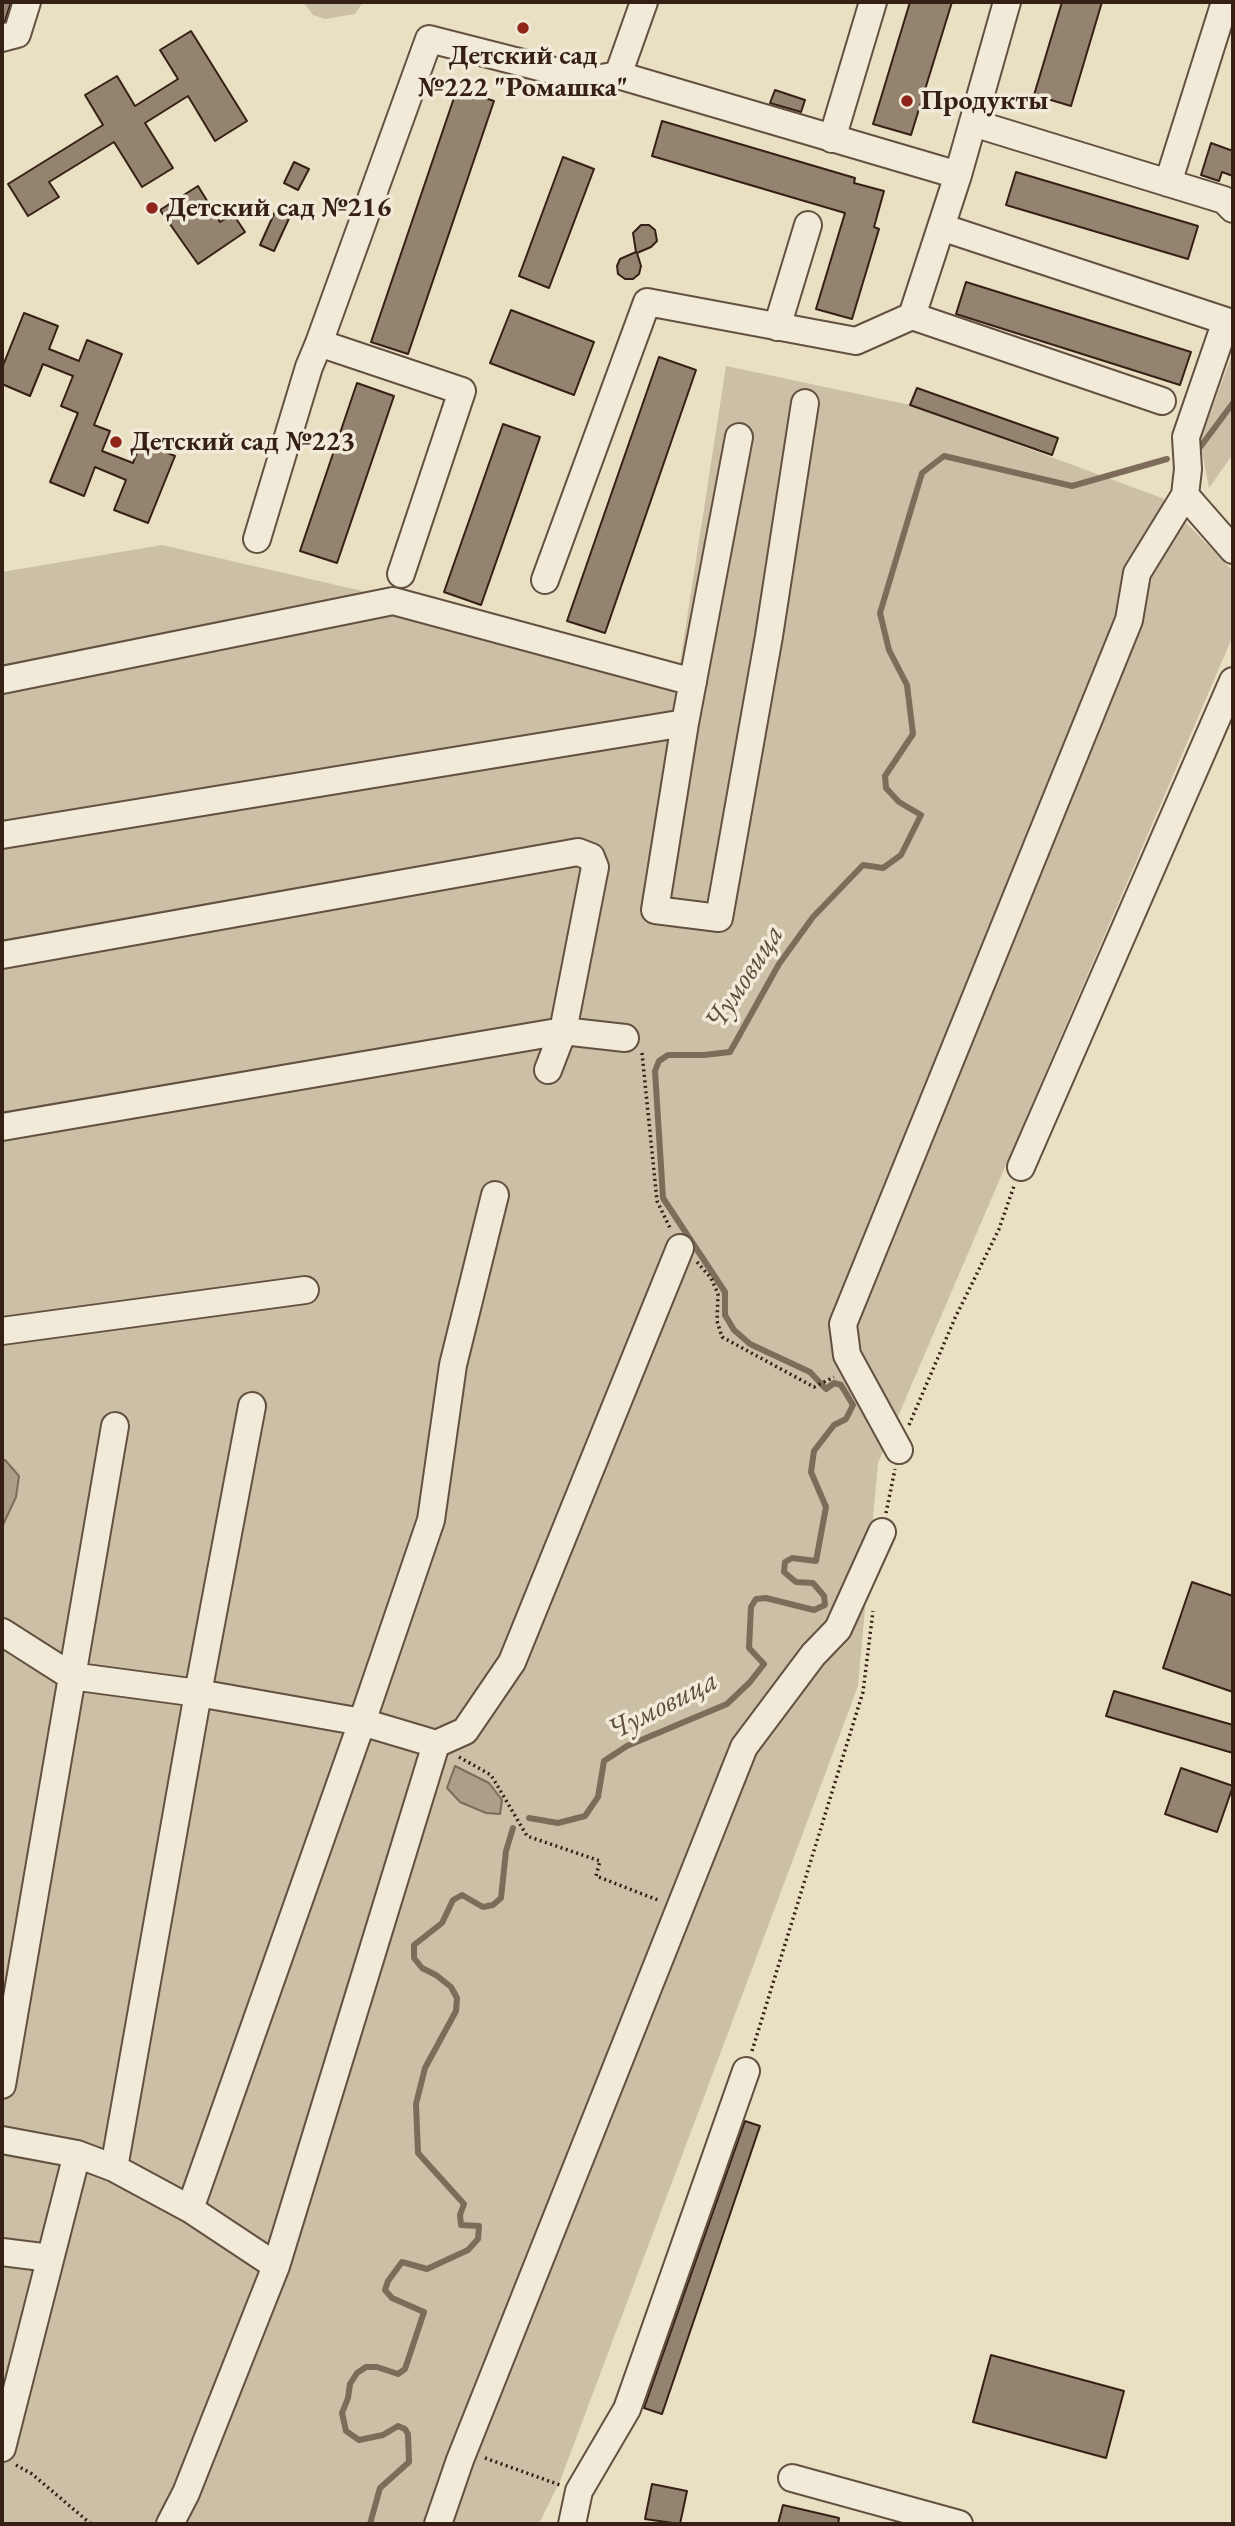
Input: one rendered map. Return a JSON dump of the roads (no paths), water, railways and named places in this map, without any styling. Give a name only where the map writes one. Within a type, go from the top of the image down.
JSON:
[{"type":"street","points":[[2,38],[17,34],[27,2]]},
{"type":"street","points":[[618,75],[644,2]]},
{"type":"street","points":[[832,139],[873,2]]},
{"type":"street","points":[[912,316],[958,175],[1007,2]]},
{"type":"street","points":[[1168,183],[1225,2]]},
{"type":"street","points":[[257,539],[309,367],[429,39],[590,80],[618,75],[958,175]]},
{"type":"street","points":[[973,123],[1224,200],[1233,209]]},
{"type":"street","points":[[777,327],[808,225]]},
{"type":"street","points":[[899,1450],[847,1355],[843,1324],[1129,620],[1137,573],[1185,495],[1188,468],[1186,437],[1226,321],[941,227]]},
{"type":"street","points":[[545,580],[647,302],[856,341],[912,316],[1161,401]]},
{"type":"street","points":[[319,343],[462,391],[401,574]]},
{"type":"street","points":[[738,437],[685,723],[655,910],[719,918],[769,636],[806,403]]},
{"type":"street","points":[[1185,495],[1233,550]]},
{"type":"street","points":[[2,681],[393,601],[693,682]]},
{"type":"street","points":[[1021,1167],[1233,681]]},
{"type":"street","points":[[2,835],[685,723]]},
{"type":"street","points":[[2,955],[578,852],[591,857],[595,867],[564,1031],[548,1070]]},
{"type":"street","points":[[2,1127],[564,1031],[625,1038]]},
{"type":"street","points":[[190,2209],[431,1520],[453,1365],[495,1195]]},
{"type":"street","points":[[2,1632],[71,1676],[198,1693],[362,1722],[436,1744],[465,1731],[512,1662],[680,1248]]},
{"type":"street","points":[[2,1331],[305,1290]]},
{"type":"street","points":[[114,2168],[252,1406]]},
{"type":"street","points":[[2,2085],[115,1426]]},
{"type":"street","points":[[438,2524],[464,2451],[744,1747],[813,1655],[838,1629],[882,1532]]},
{"type":"street","points":[[170,2524],[186,2493],[276,2266],[436,1744]]},
{"type":"street","points":[[572,2524],[579,2491],[627,2409],[746,2071]]},
{"type":"street","points":[[2,2140],[77,2154],[114,2168],[190,2209],[276,2266]]},
{"type":"street","points":[[6,2441],[77,2154]]},
{"type":"street","points":[[2,2252],[50,2258]]},
{"type":"street","points":[[792,2478],[958,2524]]},
{"type":"waterway","name":"Чумовица","points":[[1198,450],[1233,403]]},
{"type":"waterway","name":"Чумовица","points":[[529,1818],[558,1823],[585,1816],[598,1797],[604,1761],[627,1746],[727,1704],[750,1682],[764,1664],[749,1648],[751,1607],[756,1599],[766,1598],[814,1610],[825,1605],[824,1596],[813,1583],[796,1582],[784,1572],[785,1562],[792,1558],[816,1561],[826,1507],[811,1472],[814,1451],[834,1425],[846,1419],[853,1405],[841,1385],[834,1383],[826,1389],[810,1372],[750,1344],[734,1330],[725,1315],[725,1292],[663,1198],[655,1071],[659,1061],[668,1055],[730,1052],[779,964],[813,917],[863,865],[883,868],[901,855],[921,815],[899,802],[886,788],[885,776],[913,734],[907,685],[889,650],[880,613],[922,473],[944,456],[1072,486],[1167,459]]},
{"type":"waterway","name":"Чумовица","points":[[370,2524],[380,2488],[409,2462],[408,2434],[398,2426],[383,2435],[359,2440],[346,2431],[342,2413],[350,2384],[357,2373],[366,2367],[377,2367],[398,2374],[405,2369],[424,2312],[392,2298],[385,2290],[388,2281],[402,2262],[427,2269],[468,2250],[478,2239],[479,2226],[461,2225],[460,2215],[464,2204],[418,2153],[416,2104],[425,2068],[456,2011],[457,1998],[451,1987],[422,1968],[414,1958],[414,1945],[442,1923],[453,1900],[462,1895],[483,1907],[493,1905],[501,1898],[506,1851],[513,1828]]},
{"type":"place","name":"Детский сад №222 \"Ромашка\"","points":[[523,28]]},
{"type":"place","name":"Продукты","points":[[907,101]]},
{"type":"place","name":"Детский сад №216","points":[[152,208]]},
{"type":"place","name":"Детский сад №223","points":[[116,442]]}]
